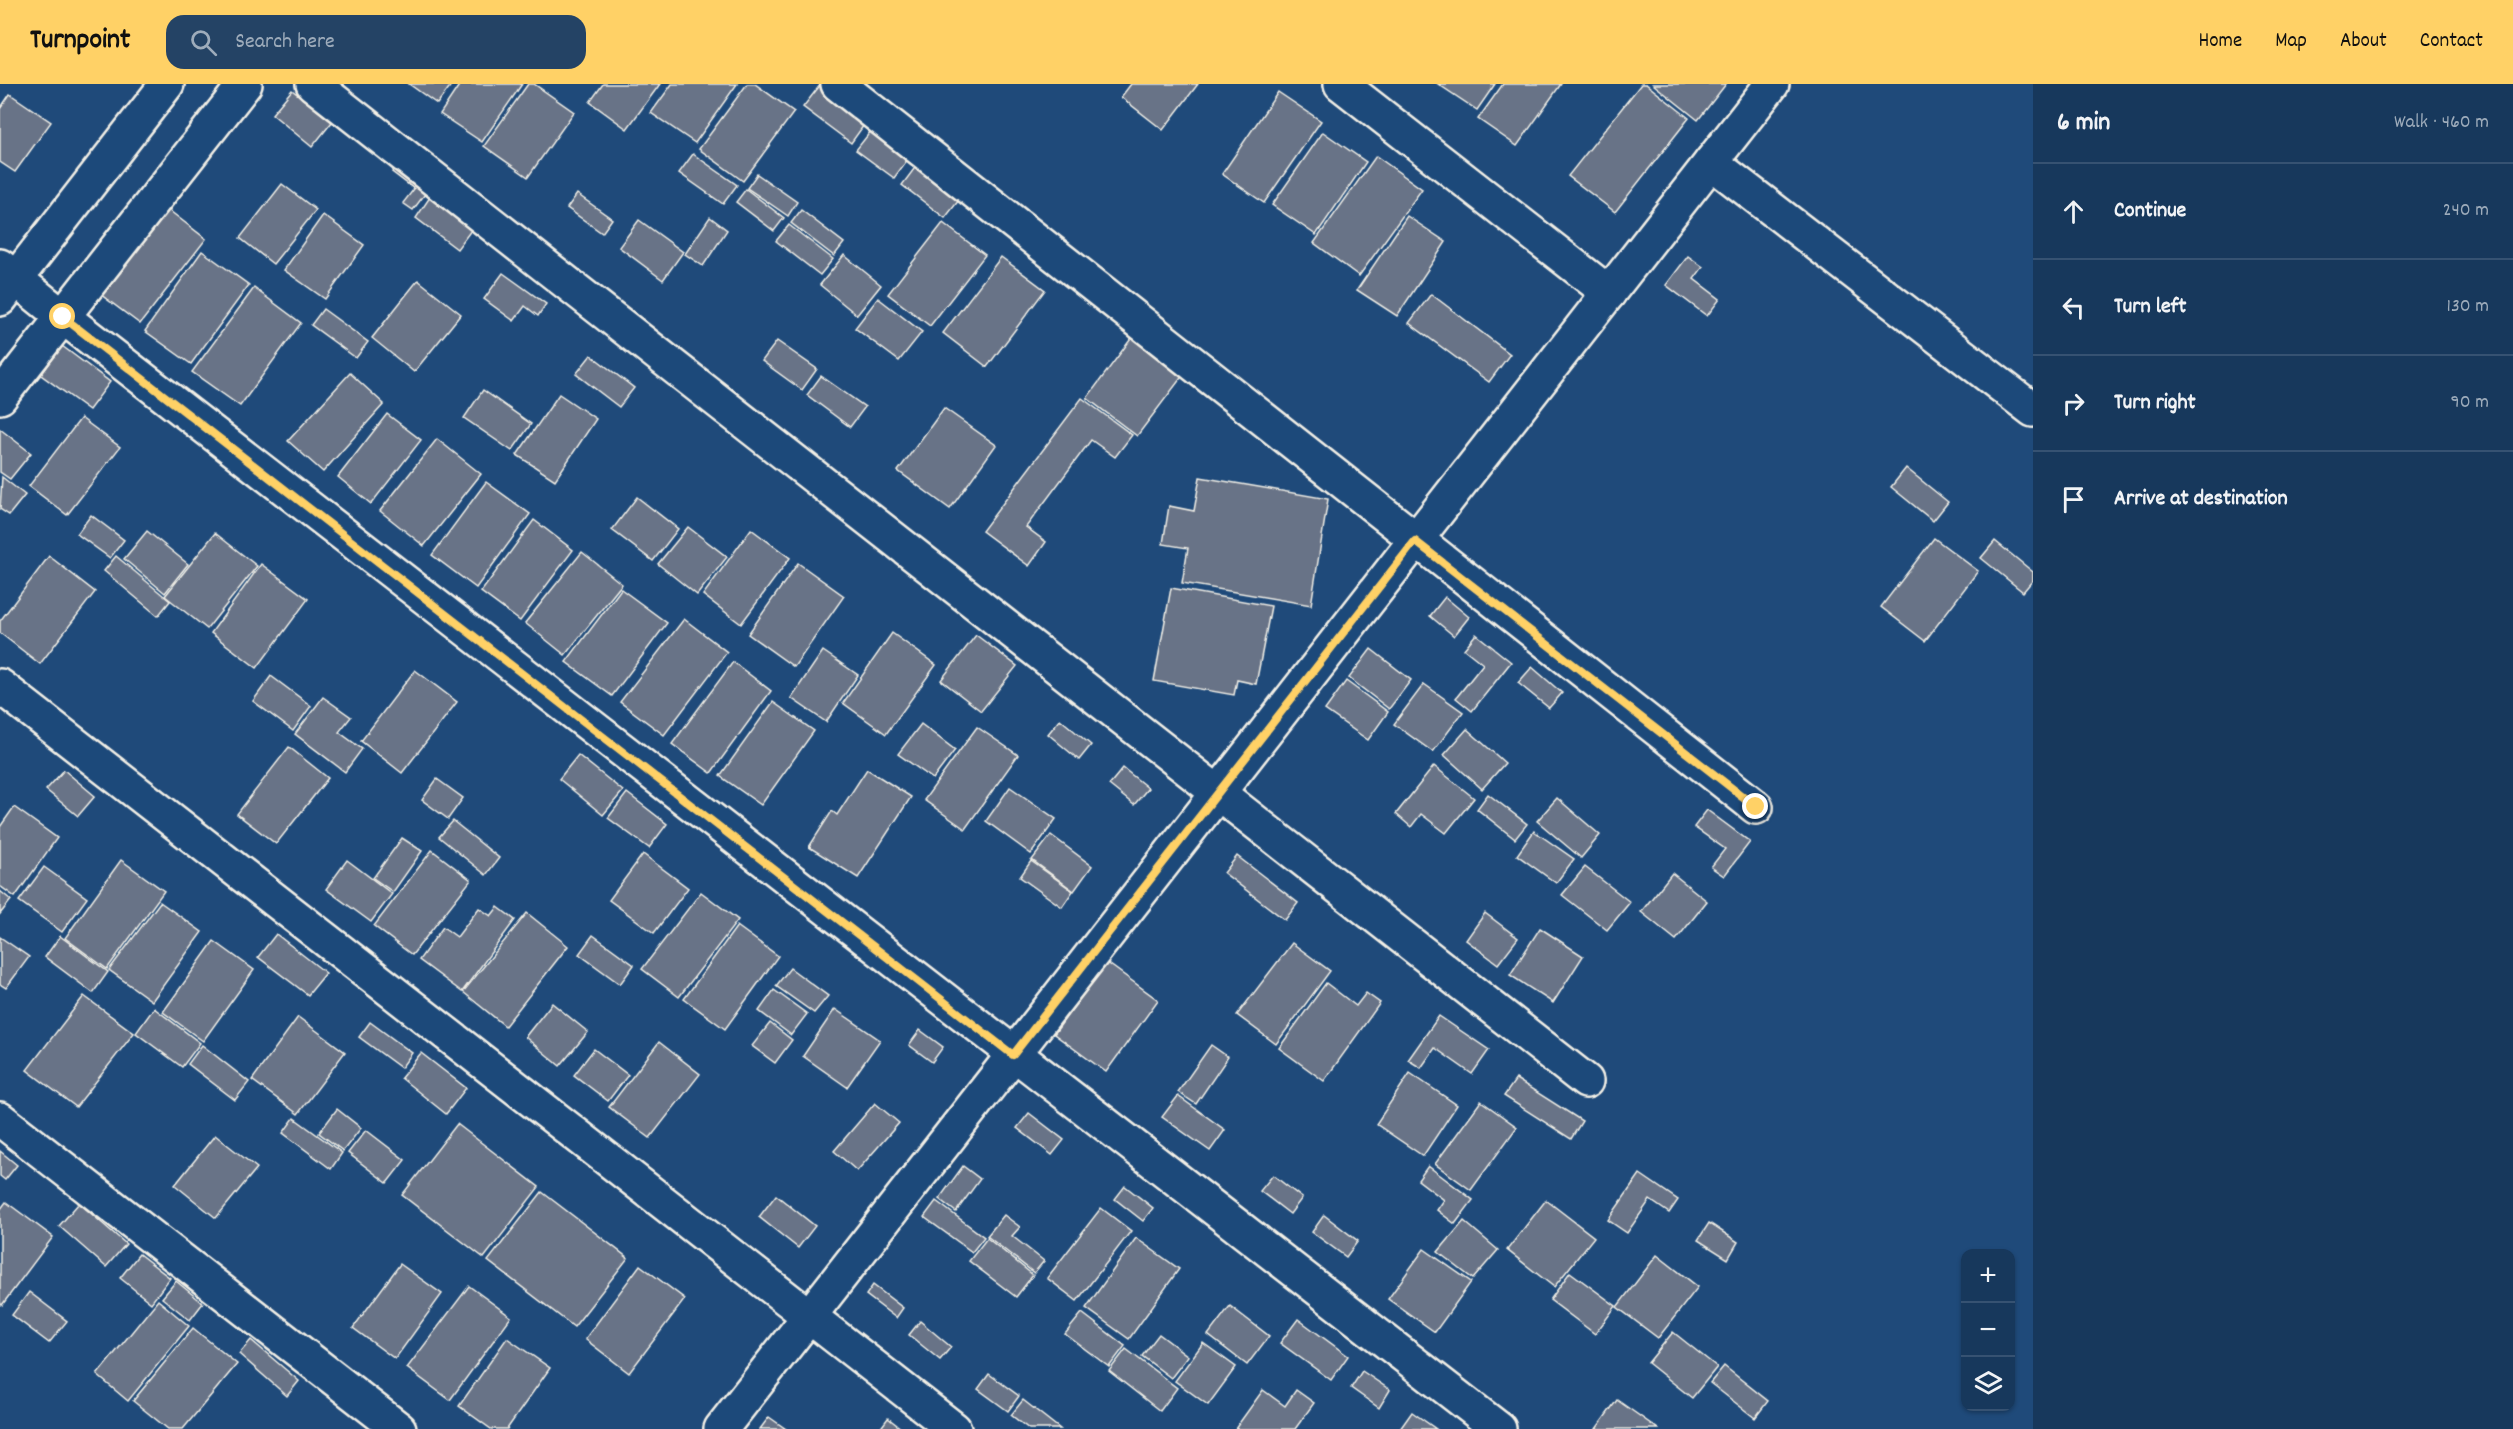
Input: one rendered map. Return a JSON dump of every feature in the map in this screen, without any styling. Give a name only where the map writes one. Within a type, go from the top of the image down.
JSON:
[{"type":"street","points":[[168,84],[5,281],[63,317],[1013,1055],[1499,1429]]},
{"type":"street","points":[[0,398],[245,84]]},
{"type":"street","points":[[313,84],[1586,1081]]},
{"type":"street","points":[[838,84],[1415,541],[1756,807]]},
{"type":"street","points":[[1341,84],[1609,293]]},
{"type":"street","points":[[721,1429],[1772,84]]},
{"type":"street","points":[[1711,162],[2033,410]]},
{"type":"street","points":[[0,686],[954,1429]]},
{"type":"street","points":[[0,1119],[399,1429]]},
{"type":"building","points":[[409,84],[452,84],[437,104]]},
{"type":"building","points":[[460,84],[522,84],[482,142],[440,114]]},
{"type":"building","points":[[528,84],[534,84],[574,112],[528,177],[484,146]]},
{"type":"building","points":[[603,84],[660,84],[627,129],[590,102]]},
{"type":"building","points":[[672,84],[737,84],[695,143],[651,113]]},
{"type":"building","points":[[747,84],[755,84],[794,112],[743,181],[699,149]]},
{"type":"building","points":[[821,84],[825,84],[869,118],[851,143],[803,107]]},
{"type":"building","points":[[1131,84],[1198,84],[1163,130],[1121,97]]},
{"type":"building","points":[[1438,84],[1495,84],[1477,110]]},
{"type":"building","points":[[1503,84],[1561,84],[1517,146],[1478,119]]},
{"type":"building","points":[[1641,84],[1646,84],[1689,118],[1615,212],[1568,176]]},
{"type":"building","points":[[1653,84],[1726,84],[1698,120]]},
{"type":"building","points":[[292,90],[332,122],[312,147],[272,114]]},
{"type":"building","points":[[1278,92],[1321,121],[1264,203],[1222,174]]},
{"type":"building","points":[[10,94],[51,122],[15,172],[0,162],[0,109]]},
{"type":"building","points":[[874,127],[911,155],[894,178],[856,150]]},
{"type":"building","points":[[1323,132],[1366,162],[1316,235],[1272,205]]},
{"type":"building","points":[[693,154],[737,185],[723,204],[679,173]]},
{"type":"building","points":[[1376,156],[1422,189],[1359,276],[1314,243]]},
{"type":"building","points":[[920,161],[963,195],[945,218],[902,185]]},
{"type":"building","points":[[399,162],[431,186],[413,210],[403,203],[414,189],[392,172]]},
{"type":"building","points":[[757,174],[797,202],[788,216],[747,188]]},
{"type":"building","points":[[282,184],[316,210],[273,264],[240,238]]},
{"type":"building","points":[[746,189],[784,218],[774,231],[736,202]]},
{"type":"building","points":[[577,194],[612,219],[602,233],[567,208]]},
{"type":"building","points":[[430,197],[472,229],[457,249],[416,218]]},
{"type":"building","points":[[166,208],[206,239],[140,324],[100,294]]},
{"type":"building","points":[[801,210],[844,243],[834,256],[791,223]]},
{"type":"building","points":[[323,215],[364,245],[325,299],[284,270]]},
{"type":"building","points":[[1407,216],[1446,242],[1397,316],[1357,290]]},
{"type":"building","points":[[710,217],[727,230],[703,266],[685,254]]},
{"type":"building","points":[[639,220],[683,252],[663,280],[619,247]]},
{"type":"building","points":[[943,223],[985,255],[930,326],[888,294]]},
{"type":"building","points":[[789,225],[833,259],[820,275],[776,241]]},
{"type":"building","points":[[202,251],[249,285],[191,364],[145,331]]},
{"type":"building","points":[[844,255],[881,285],[857,315],[820,285]]},
{"type":"building","points":[[1688,256],[1703,267],[1694,279],[1720,299],[1707,316],[1666,285]]},
{"type":"building","points":[[1001,257],[1045,290],[987,367],[943,333]]},
{"type":"building","points":[[503,273],[546,304],[538,316],[525,306],[514,321],[484,299]]},
{"type":"building","points":[[418,280],[461,314],[414,372],[372,338]]},
{"type":"building","points":[[254,288],[301,323],[240,406],[192,372]]},
{"type":"building","points":[[1431,294],[1510,354],[1489,382],[1409,323]]},
{"type":"building","points":[[878,298],[922,332],[899,361],[855,328]]},
{"type":"building","points":[[323,309],[368,342],[356,358],[311,325]]},
{"type":"building","points":[[1133,336],[1184,374],[1137,436],[1087,398]]},
{"type":"building","points":[[777,341],[817,369],[802,390],[762,361]]},
{"type":"building","points":[[62,346],[110,382],[89,410],[41,375]]},
{"type":"building","points":[[591,355],[634,388],[619,407],[576,374]]},
{"type":"building","points":[[350,373],[384,404],[323,472],[288,441]]},
{"type":"building","points":[[821,376],[865,407],[850,427],[807,395]]},
{"type":"building","points":[[483,390],[531,424],[512,451],[464,418]]},
{"type":"building","points":[[559,394],[596,419],[555,480],[517,455]]},
{"type":"building","points":[[1082,398],[1132,435],[1115,457],[1091,440],[1026,527],[1046,542],[1029,566],[982,531]]},
{"type":"building","points":[[944,408],[996,445],[950,509],[898,471]]},
{"type":"building","points":[[387,414],[421,440],[371,504],[338,477]]},
{"type":"building","points":[[81,418],[120,447],[67,515],[29,486]]},
{"type":"building","points":[[0,429],[31,453],[10,479],[0,472]]},
{"type":"building","points":[[437,439],[481,474],[424,546],[380,511]]},
{"type":"building","points":[[1906,468],[1948,502],[1933,521],[1891,487]]},
{"type":"building","points":[[2,477],[25,495],[9,515],[0,509]]},
{"type":"building","points":[[1200,477],[1328,499],[1311,605],[1182,583],[1188,548],[1163,544],[1169,506],[1194,511]]},
{"type":"building","points":[[486,482],[530,514],[476,588],[432,555]]},
{"type":"building","points":[[637,497],[678,529],[653,561],[612,530]]},
{"type":"building","points":[[91,515],[124,540],[110,558],[77,534]]},
{"type":"building","points":[[534,520],[573,550],[520,621],[481,592]]},
{"type":"building","points":[[688,527],[727,557],[697,595],[658,564]]},
{"type":"building","points":[[751,529],[790,558],[741,624],[703,595]]},
{"type":"building","points":[[147,531],[188,564],[165,593],[124,559]]},
{"type":"building","points":[[215,533],[257,566],[207,629],[165,596]]},
{"type":"building","points":[[1934,538],[1978,571],[1925,641],[1881,607]]},
{"type":"building","points":[[1995,541],[2033,572],[2033,580],[2023,592],[1981,558]]},
{"type":"building","points":[[582,552],[622,584],[565,655],[525,623]]},
{"type":"building","points":[[49,556],[95,592],[40,664],[0,633],[0,621]]},
{"type":"building","points":[[116,556],[170,601],[158,616],[104,571]]},
{"type":"building","points":[[798,563],[844,596],[794,667],[748,634]]},
{"type":"building","points":[[261,564],[308,599],[257,668],[211,633]]},
{"type":"building","points":[[1171,588],[1271,606],[1256,684],[1237,680],[1234,695],[1154,681]]},
{"type":"building","points":[[621,589],[667,623],[612,696],[566,662]]},
{"type":"building","points":[[1445,597],[1469,617],[1454,636],[1430,616]]},
{"type":"building","points":[[684,619],[727,652],[664,735],[620,702]]},
{"type":"building","points":[[892,633],[936,665],[886,734],[843,703]]},
{"type":"building","points":[[1476,634],[1511,662],[1472,711],[1456,698],[1483,664],[1464,649]]},
{"type":"building","points":[[976,635],[1017,666],[981,711],[941,680]]},
{"type":"building","points":[[1371,649],[1411,680],[1389,709],[1349,678]]},
{"type":"building","points":[[823,651],[858,675],[826,722],[791,698]]},
{"type":"building","points":[[733,662],[771,691],[711,773],[672,744]]},
{"type":"building","points":[[1532,667],[1562,693],[1549,708],[1518,683]]},
{"type":"building","points":[[415,670],[457,702],[402,773],[361,741]]},
{"type":"building","points":[[271,676],[311,706],[293,731],[253,701]]},
{"type":"building","points":[[1346,681],[1388,712],[1368,740],[1325,710]]},
{"type":"building","points":[[1424,684],[1463,712],[1433,752],[1394,724]]},
{"type":"building","points":[[323,697],[351,717],[339,732],[362,749],[345,772],[295,734]]},
{"type":"building","points":[[773,702],[814,731],[761,805],[720,776]]},
{"type":"building","points":[[1060,719],[1091,745],[1079,760],[1048,734]]},
{"type":"building","points":[[921,724],[955,750],[933,779],[898,754]]},
{"type":"building","points":[[977,727],[1018,755],[965,829],[924,800]]},
{"type":"building","points":[[1467,729],[1505,763],[1482,789],[1444,755]]},
{"type":"building","points":[[289,747],[328,778],[276,844],[237,814]]},
{"type":"building","points":[[578,755],[623,791],[603,815],[559,779]]},
{"type":"building","points":[[1434,766],[1474,798],[1446,833],[1421,814],[1411,827],[1396,814]]},
{"type":"building","points":[[1123,768],[1148,788],[1134,805],[1109,785]]},
{"type":"building","points":[[867,769],[911,797],[858,878],[809,847],[832,811],[837,815]]},
{"type":"building","points":[[64,770],[95,796],[78,816],[46,790]]},
{"type":"building","points":[[437,779],[463,798],[448,819],[422,800]]},
{"type":"building","points":[[1010,787],[1056,819],[1031,854],[986,821]]},
{"type":"building","points":[[627,793],[667,824],[649,848],[608,818]]},
{"type":"building","points":[[1488,794],[1527,824],[1515,839],[1477,809]]},
{"type":"building","points":[[1557,798],[1600,835],[1581,858],[1537,821]]},
{"type":"building","points":[[14,807],[57,838],[15,897],[0,886],[0,827]]},
{"type":"building","points":[[1707,810],[1750,842],[1724,876],[1711,867],[1725,849],[1694,827]]},
{"type":"building","points":[[453,821],[499,858],[486,875],[439,837]]},
{"type":"building","points":[[1534,831],[1574,859],[1556,883],[1517,855]]},
{"type":"building","points":[[1051,835],[1092,866],[1074,891],[1032,860]]},
{"type":"building","points":[[402,838],[422,851],[393,892],[373,878]]},
{"type":"building","points":[[432,850],[471,880],[412,955],[374,926]]},
{"type":"building","points":[[643,854],[688,888],[654,933],[609,900]]},
{"type":"building","points":[[1237,856],[1298,903],[1285,920],[1224,873]]},
{"type":"building","points":[[121,860],[164,891],[107,969],[65,938]]},
{"type":"building","points":[[347,860],[392,894],[371,922],[326,889]]},
{"type":"building","points":[[1031,861],[1073,891],[1062,907],[1020,877]]},
{"type":"building","points":[[44,867],[87,898],[62,932],[19,901]]},
{"type":"building","points":[[1585,867],[1630,902],[1607,930],[1562,895]]},
{"type":"building","points":[[1672,873],[1707,901],[1676,940],[1641,912]]},
{"type":"building","points":[[0,891],[11,900],[0,914]]},
{"type":"building","points":[[701,892],[738,920],[679,997],[642,969]]},
{"type":"building","points":[[160,902],[202,932],[152,1001],[109,970]]},
{"type":"building","points":[[498,907],[515,920],[462,992],[419,960],[443,927],[457,937],[479,908],[491,916]]},
{"type":"building","points":[[527,913],[568,946],[505,1026],[463,992]]},
{"type":"building","points":[[1485,913],[1518,938],[1498,964],[1466,940]]},
{"type":"building","points":[[737,926],[778,956],[725,1029],[684,999]]},
{"type":"building","points":[[1540,928],[1583,956],[1553,1003],[1510,975]]},
{"type":"building","points":[[276,934],[326,973],[308,995],[258,957]]},
{"type":"building","points":[[593,935],[634,965],[620,984],[579,954]]},
{"type":"building","points":[[60,936],[108,972],[93,993],[45,957]]},
{"type":"building","points":[[0,937],[29,957],[6,988],[0,984]]},
{"type":"building","points":[[214,941],[254,970],[203,1041],[163,1012]]},
{"type":"building","points":[[1292,943],[1330,971],[1276,1044],[1237,1015]]},
{"type":"building","points":[[1106,962],[1158,1000],[1106,1072],[1054,1034]]},
{"type":"building","points":[[790,968],[828,996],[814,1013],[776,986]]},
{"type":"building","points":[[1326,983],[1356,1006],[1366,993],[1380,1003],[1324,1081],[1279,1048]]},
{"type":"building","points":[[774,990],[807,1014],[791,1035],[759,1011]]},
{"type":"building","points":[[84,996],[134,1033],[76,1107],[27,1070]]},
{"type":"building","points":[[552,1003],[588,1032],[560,1066],[525,1037]]},
{"type":"building","points":[[154,1008],[200,1043],[182,1067],[136,1033]]},
{"type":"building","points":[[835,1009],[880,1040],[847,1087],[803,1056]]},
{"type":"building","points":[[1439,1016],[1489,1050],[1472,1074],[1435,1048],[1421,1068],[1408,1060]]},
{"type":"building","points":[[298,1017],[345,1052],[298,1114],[252,1080]]},
{"type":"building","points":[[370,1022],[412,1053],[401,1068],[359,1037]]},
{"type":"building","points":[[770,1023],[792,1040],[775,1063],[752,1046]]},
{"type":"building","points":[[920,1030],[943,1047],[932,1062],[909,1045]]},
{"type":"building","points":[[659,1042],[700,1074],[650,1138],[609,1107]]},
{"type":"building","points":[[202,1045],[249,1082],[235,1100],[188,1064]]},
{"type":"building","points":[[1211,1045],[1228,1057],[1196,1104],[1178,1092]]},
{"type":"building","points":[[594,1049],[628,1075],[608,1101],[574,1075]]},
{"type":"building","points":[[421,1053],[466,1088],[446,1114],[401,1078]]},
{"type":"building","points":[[1410,1073],[1457,1105],[1423,1156],[1376,1124]]},
{"type":"building","points":[[1516,1079],[1582,1121],[1571,1139],[1504,1096]]},
{"type":"building","points":[[1178,1096],[1225,1130],[1210,1151],[1162,1117]]},
{"type":"building","points":[[1481,1101],[1517,1127],[1471,1190],[1435,1164]]},
{"type":"building","points":[[875,1103],[899,1123],[857,1171],[834,1151]]},
{"type":"building","points":[[337,1109],[361,1128],[343,1151],[319,1133]]},
{"type":"building","points":[[1029,1113],[1064,1140],[1052,1155],[1017,1128]]},
{"type":"building","points":[[294,1118],[342,1153],[331,1169],[283,1133]]},
{"type":"building","points":[[457,1124],[539,1187],[484,1258],[402,1195]]},
{"type":"building","points":[[366,1130],[405,1160],[387,1183],[348,1153]]},
{"type":"building","points":[[215,1135],[257,1168],[216,1218],[175,1185]]},
{"type":"building","points":[[0,1151],[17,1165],[5,1180],[0,1176]]},
{"type":"building","points":[[963,1166],[980,1179],[956,1212],[939,1199]]},
{"type":"building","points":[[1428,1166],[1473,1200],[1455,1224],[1437,1210],[1444,1200],[1418,1180]]},
{"type":"building","points":[[1640,1174],[1678,1200],[1669,1213],[1650,1200],[1627,1233],[1608,1220]]},
{"type":"building","points":[[1273,1175],[1302,1198],[1290,1214],[1260,1191]]},
{"type":"building","points":[[1125,1186],[1153,1208],[1143,1221],[1115,1199]]},
{"type":"building","points":[[542,1192],[628,1258],[574,1327],[488,1261]]},
{"type":"building","points":[[776,1195],[815,1226],[798,1248],[759,1217]]},
{"type":"building","points":[[1546,1200],[1594,1237],[1554,1287],[1507,1250]]},
{"type":"building","points":[[936,1201],[984,1237],[972,1252],[924,1217]]},
{"type":"building","points":[[6,1202],[53,1237],[2,1305],[0,1303],[0,1210]]},
{"type":"building","points":[[79,1203],[126,1244],[106,1267],[59,1226]]},
{"type":"building","points":[[1101,1208],[1131,1231],[1077,1301],[1047,1278]]},
{"type":"building","points":[[1004,1215],[1020,1227],[1012,1236],[1044,1261],[1034,1273],[987,1236]]},
{"type":"building","points":[[1324,1215],[1358,1241],[1346,1257],[1312,1232]]},
{"type":"building","points":[[1464,1221],[1498,1250],[1473,1279],[1438,1252]]},
{"type":"building","points":[[1709,1223],[1738,1242],[1728,1259],[1698,1240]]},
{"type":"building","points":[[987,1238],[1033,1275],[1016,1297],[969,1261]]},
{"type":"building","points":[[1136,1238],[1179,1269],[1129,1339],[1086,1308]]},
{"type":"building","points":[[1424,1249],[1471,1282],[1435,1332],[1388,1299]]},
{"type":"building","points":[[139,1254],[170,1278],[151,1303],[120,1278]]},
{"type":"building","points":[[1657,1255],[1698,1287],[1658,1338],[1617,1307]]},
{"type":"building","points":[[400,1264],[442,1294],[395,1359],[353,1328]]},
{"type":"building","points":[[640,1265],[685,1299],[629,1373],[585,1339]]},
{"type":"building","points":[[1570,1272],[1616,1306],[1595,1334],[1550,1300]]},
{"type":"building","points":[[176,1281],[203,1303],[190,1320],[162,1298]]},
{"type":"building","points":[[873,1285],[903,1308],[896,1318],[866,1295]]},
{"type":"building","points":[[469,1286],[511,1317],[450,1400],[407,1368]]},
{"type":"building","points":[[29,1292],[67,1321],[49,1343],[12,1315]]},
{"type":"building","points":[[158,1300],[189,1326],[128,1401],[97,1375]]},
{"type":"building","points":[[1230,1306],[1269,1336],[1247,1365],[1208,1335]]},
{"type":"building","points":[[1082,1313],[1125,1346],[1109,1367],[1065,1334]]},
{"type":"building","points":[[1298,1319],[1348,1356],[1331,1380],[1280,1343]]},
{"type":"building","points":[[920,1321],[951,1347],[940,1360],[909,1335]]},
{"type":"building","points":[[193,1328],[237,1364],[183,1429],[168,1429],[133,1401]]},
{"type":"building","points":[[1673,1332],[1717,1367],[1692,1398],[1648,1363]]},
{"type":"building","points":[[1159,1334],[1188,1356],[1171,1378],[1142,1356]]},
{"type":"building","points":[[507,1338],[550,1368],[507,1429],[491,1429],[459,1406]]},
{"type":"building","points":[[251,1340],[299,1381],[287,1396],[239,1354]]},
{"type":"building","points":[[1203,1343],[1236,1367],[1208,1405],[1175,1381]]},
{"type":"building","points":[[1126,1349],[1177,1388],[1160,1411],[1109,1371]]},
{"type":"building","points":[[1724,1366],[1768,1401],[1755,1418],[1710,1383]]},
{"type":"building","points":[[1362,1371],[1390,1390],[1379,1408],[1351,1388]]},
{"type":"building","points":[[989,1374],[1019,1396],[1008,1411],[978,1389]]},
{"type":"building","points":[[1263,1390],[1285,1406],[1296,1390],[1314,1403],[1295,1429],[1235,1429]]},
{"type":"building","points":[[1023,1400],[1060,1429],[1029,1429],[1011,1415]]},
{"type":"building","points":[[1617,1400],[1658,1429],[1596,1429]]},
{"type":"building","points":[[1412,1412],[1436,1429],[1400,1429]]},
{"type":"building","points":[[769,1417],[786,1429],[760,1429]]},
{"type":"building","points":[[888,1418],[902,1429],[880,1429]]},
{"type":"route","points":[[63,317],[1013,1055],[1415,541],[1756,807]]}]
